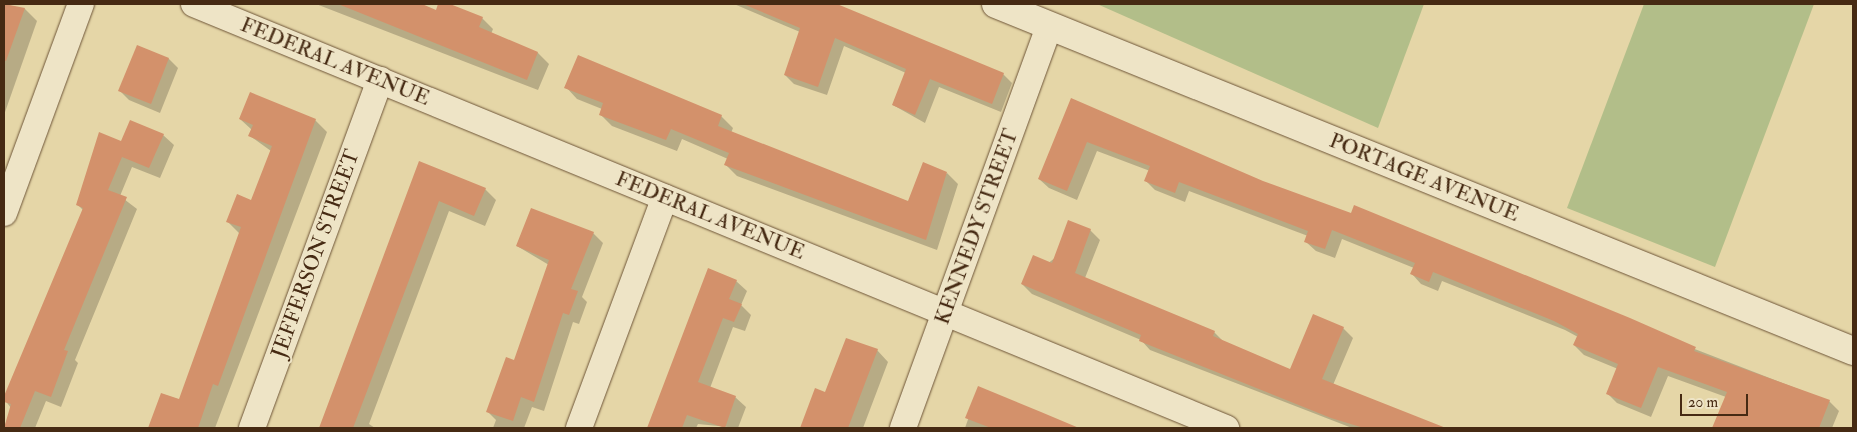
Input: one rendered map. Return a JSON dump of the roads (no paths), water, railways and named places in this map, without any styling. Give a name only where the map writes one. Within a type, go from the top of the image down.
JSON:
[{"type":"street","points":[[4,213],[81,4]]},
{"type":"street","name":"FEDERAL AVENUE","points":[[194,4],[1226,428]]},
{"type":"street","name":"PORTAGE AVENUE","points":[[996,4],[1853,351]]},
{"type":"street","name":"KENNEDY STREET","points":[[903,428],[1049,26]]},
{"type":"street","name":"JEFFERSON STREET","points":[[252,428],[380,80]]},
{"type":"street","points":[[579,428],[665,197]]}]
